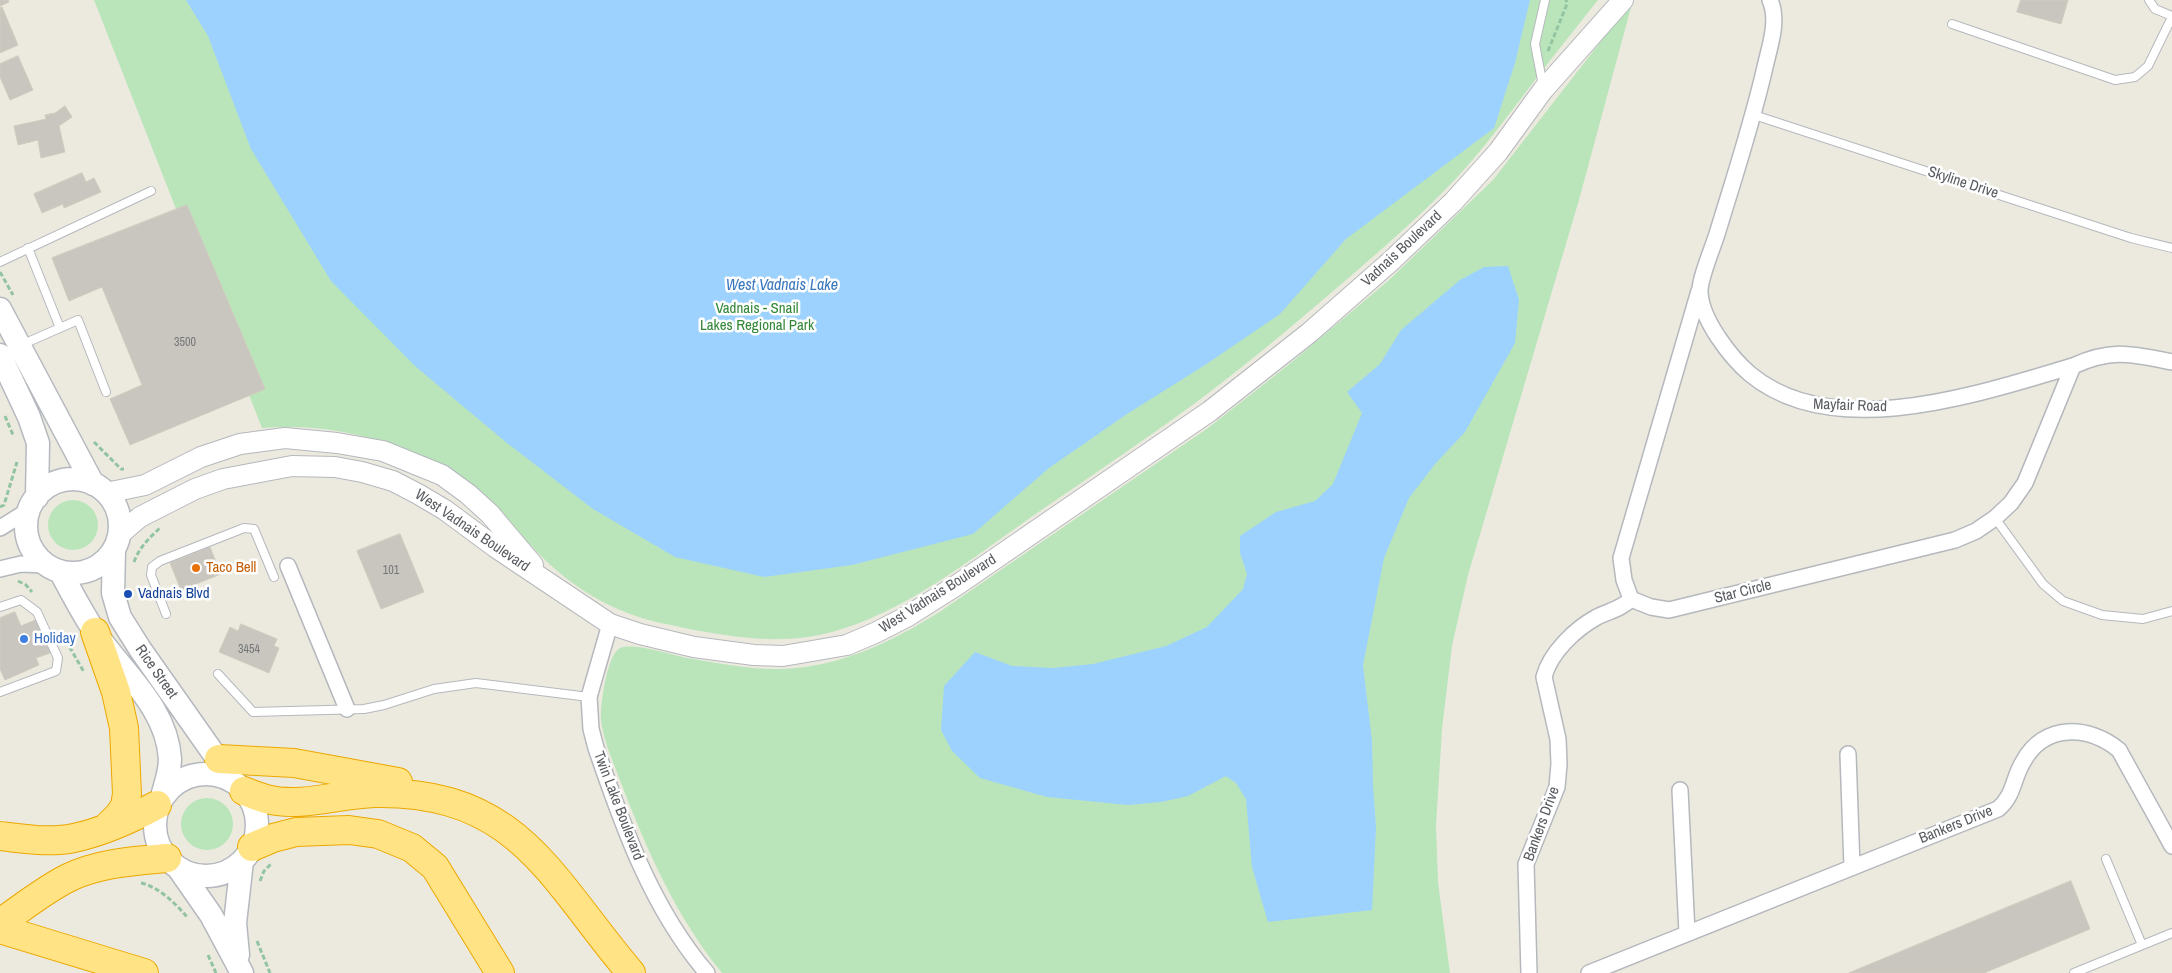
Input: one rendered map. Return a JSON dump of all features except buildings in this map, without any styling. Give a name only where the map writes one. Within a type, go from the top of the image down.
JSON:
[{"type":"highway","points":[[95,632],[116,692],[124,728],[127,794],[125,806],[119,815],[106,827]]},
{"type":"highway","points":[[232,777],[294,763],[420,786],[459,797],[480,808],[532,849],[631,973]]},
{"type":"highway","points":[[232,777],[266,799],[296,802],[372,794],[414,794],[442,799],[493,820]]},
{"type":"highway","points":[[0,836],[37,839],[73,838],[131,819],[160,799]]},
{"type":"highway","points":[[256,857],[273,838],[296,832],[349,830],[378,834],[412,848],[436,867],[500,973]]},
{"type":"highway","points":[[0,922],[75,875],[118,863],[173,863]]},
{"type":"highway","points":[[0,928],[144,973]]},
{"type":"main road","points":[[7,302],[10,350],[38,443],[33,503],[26,525],[28,540],[35,554],[53,568],[75,573],[90,570],[104,562],[116,543],[120,520],[115,505],[100,488],[10,350]]},
{"type":"main road","points":[[33,503],[49,486],[63,481],[78,480],[100,488]]},
{"type":"main road","name":"Rice Street","points":[[116,543],[113,593],[114,604],[120,617],[140,649],[232,777]]},
{"type":"main road","name":"Rice Street","points":[[53,568],[95,632],[144,694],[158,719],[167,741],[170,760],[160,799]]},
{"type":"main road","points":[[202,774],[232,777],[253,804],[257,818],[256,857],[235,923],[240,968],[211,914],[158,844],[154,827],[160,799],[187,777],[202,774]]},
{"type":"main road","points":[[173,863],[195,875],[212,876],[228,871],[256,857]]},
{"type":"street","name":"Vadnais Boulevard","points":[[1143,458],[1262,371],[1392,261],[1453,202],[1498,152],[1544,90],[1624,0]]},
{"type":"street","points":[[1631,599],[1624,580],[1621,558],[1699,290],[1754,116],[1772,33],[1774,18],[1770,0]]},
{"type":"street","name":"Mayfair Road","points":[[1699,290],[1710,324],[1723,346],[1740,366],[1760,382],[1780,394],[1803,403],[1843,408],[1924,405],[1962,398],[2073,366],[2090,358],[2109,354],[2129,353],[2172,362]]},
{"type":"street","name":"Star Circle","points":[[1631,599],[1651,607],[1669,610],[1955,540],[1976,531],[1995,518],[2010,503],[2025,483],[2073,366]]},
{"type":"street","name":"West Vadnais Boulevard","points":[[100,488],[145,485],[201,458],[240,444],[285,438],[337,443],[383,451],[442,475],[468,494],[490,514],[544,579]]},
{"type":"street","name":"West Vadnais Boulevard","points":[[116,543],[140,517],[188,492],[223,479],[292,466],[335,467],[393,481],[418,494],[445,510],[495,547],[610,624],[640,634],[694,646],[754,655],[783,656],[847,644],[877,632],[908,616],[1143,458]]},
{"type":"street","points":[[0,528],[33,503]]},
{"type":"street","points":[[0,569],[21,564],[53,568]]},
{"type":"street","points":[[288,566],[347,709]]},
{"type":"street","name":"Bankers Drive","points":[[1529,973],[1526,864],[1557,787],[1559,764],[1558,739],[1544,677],[1546,667],[1567,640],[1582,626],[1598,616],[1624,606],[1631,599]]},
{"type":"street","name":"Twin Lake Boulevard","points":[[610,624],[589,697],[590,721],[596,748],[642,869],[678,934],[707,973]]},
{"type":"street","name":"Bankers Drive","points":[[1589,973],[1998,808],[2009,797],[2022,762],[2032,749],[2044,739],[2060,733],[2076,731],[2091,734],[2106,740],[2119,750],[2172,846]]},
{"type":"street","points":[[1848,754],[1852,867]]},
{"type":"street","points":[[1680,790],[1687,933]]},
{"type":"lane","points":[[1544,90],[1535,44],[1545,0]]},
{"type":"lane","points":[[1952,24],[2115,80],[2135,77],[2148,66],[2172,17],[2155,9],[2149,0]]},
{"type":"lane","name":"Skyline Drive","points":[[1754,116],[2130,238],[2172,248]]},
{"type":"lane","points":[[0,262],[151,191]]},
{"type":"lane","points":[[28,248],[60,328]]},
{"type":"lane","points":[[10,350],[78,320],[106,392]]},
{"type":"lane","points":[[1995,518],[2043,584],[2063,602],[2102,615],[2143,619],[2172,611]]},
{"type":"lane","points":[[166,614],[151,575],[152,567],[160,561],[244,528],[254,529],[258,535],[274,577]]},
{"type":"lane","points":[[0,608],[21,600],[37,612],[58,658],[56,671],[0,692]]},
{"type":"lane","points":[[218,674],[253,712],[347,709],[384,705],[425,691],[463,684],[483,684],[589,697]]},
{"type":"lane","points":[[2106,859],[2142,945]]},
{"type":"lane","points":[[2074,973],[2172,933]]},
{"type":"path","points":[[1540,71],[1567,4],[1566,0]]},
{"type":"path","points":[[0,272],[7,302]]},
{"type":"path","points":[[3,411],[16,444]]},
{"type":"path","points":[[87,435],[120,469],[127,470]]},
{"type":"path","points":[[0,507],[4,505],[18,460]]},
{"type":"path","points":[[131,570],[138,553],[148,539],[165,523]]},
{"type":"path","points":[[16,580],[26,585],[36,597]]},
{"type":"path","points":[[60,631],[86,676]]},
{"type":"path","points":[[256,857],[264,871],[257,889]]},
{"type":"path","points":[[136,882],[152,886],[176,904],[189,920]]},
{"type":"path","points":[[256,937],[270,973]]},
{"type":"path","points":[[206,948],[216,973]]},
{"type":"green space","name":"West Vadnais Lake","points":[[94,0],[1598,0],[1489,140],[1443,192],[1352,275],[1225,381],[1122,455],[913,597],[860,623],[832,632],[797,638],[763,639],[729,636],[662,623],[630,614],[606,603],[571,582],[551,565],[490,502],[465,483],[412,453],[384,442],[324,429],[262,428]]},
{"type":"green space","points":[[1633,0],[1579,200],[1468,575],[1452,646],[1442,729],[1436,825],[1438,882],[1450,973],[722,973],[703,948],[670,894],[643,837],[608,749],[601,724],[601,713],[605,681],[615,652],[620,648],[634,647],[687,658],[746,667],[782,669],[803,667],[845,658],[865,651],[904,633],[941,611],[1208,428],[1287,366],[1388,281],[1493,180]]},
{"type":"green space","points":[[73,500],[83,502],[91,507],[96,515],[98,525],[96,535],[91,543],[83,548],[73,550],[63,548],[55,543],[50,535],[48,525],[50,515],[55,507],[63,502]]},
{"type":"green space","points":[[202,798],[212,798],[226,805],[233,819],[233,829],[226,843],[212,850],[202,850],[192,846],[185,839],[181,829],[181,819],[185,809],[192,802]]},
{"type":"water","name":"West Vadnais Lake","points":[[186,0],[1530,0],[1515,63],[1494,128],[1346,239],[1280,314],[1205,365],[1127,414],[1049,468],[973,534],[852,565],[764,577],[675,557],[593,509],[507,443],[415,366],[331,281],[251,149],[208,36]]},
{"type":"water","points":[[1508,266],[1519,300],[1515,343],[1465,432],[1435,464],[1409,498],[1384,558],[1363,665],[1372,741],[1376,827],[1372,910],[1268,922],[1252,867],[1246,799],[1236,783],[1226,776],[1188,796],[1161,802],[1128,805],[1047,797],[980,778],[952,751],[941,730],[944,686],[975,652],[1012,666],[1053,668],[1093,664],[1166,646],[1207,627],[1243,589],[1247,574],[1240,553],[1240,536],[1276,512],[1315,501],[1333,484],[1362,413],[1347,392],[1380,364],[1401,330],[1460,280],[1484,267]]},
{"type":"place","name":"Taco Bell","points":[[196,568]]},
{"type":"place","name":"Vadnais Blvd","points":[[128,594]]},
{"type":"place","name":"Holiday","points":[[24,639]]},
{"type":"park label","name":"Vadnais - Snail Lakes Regional Park","points":[[757,318]]}]
